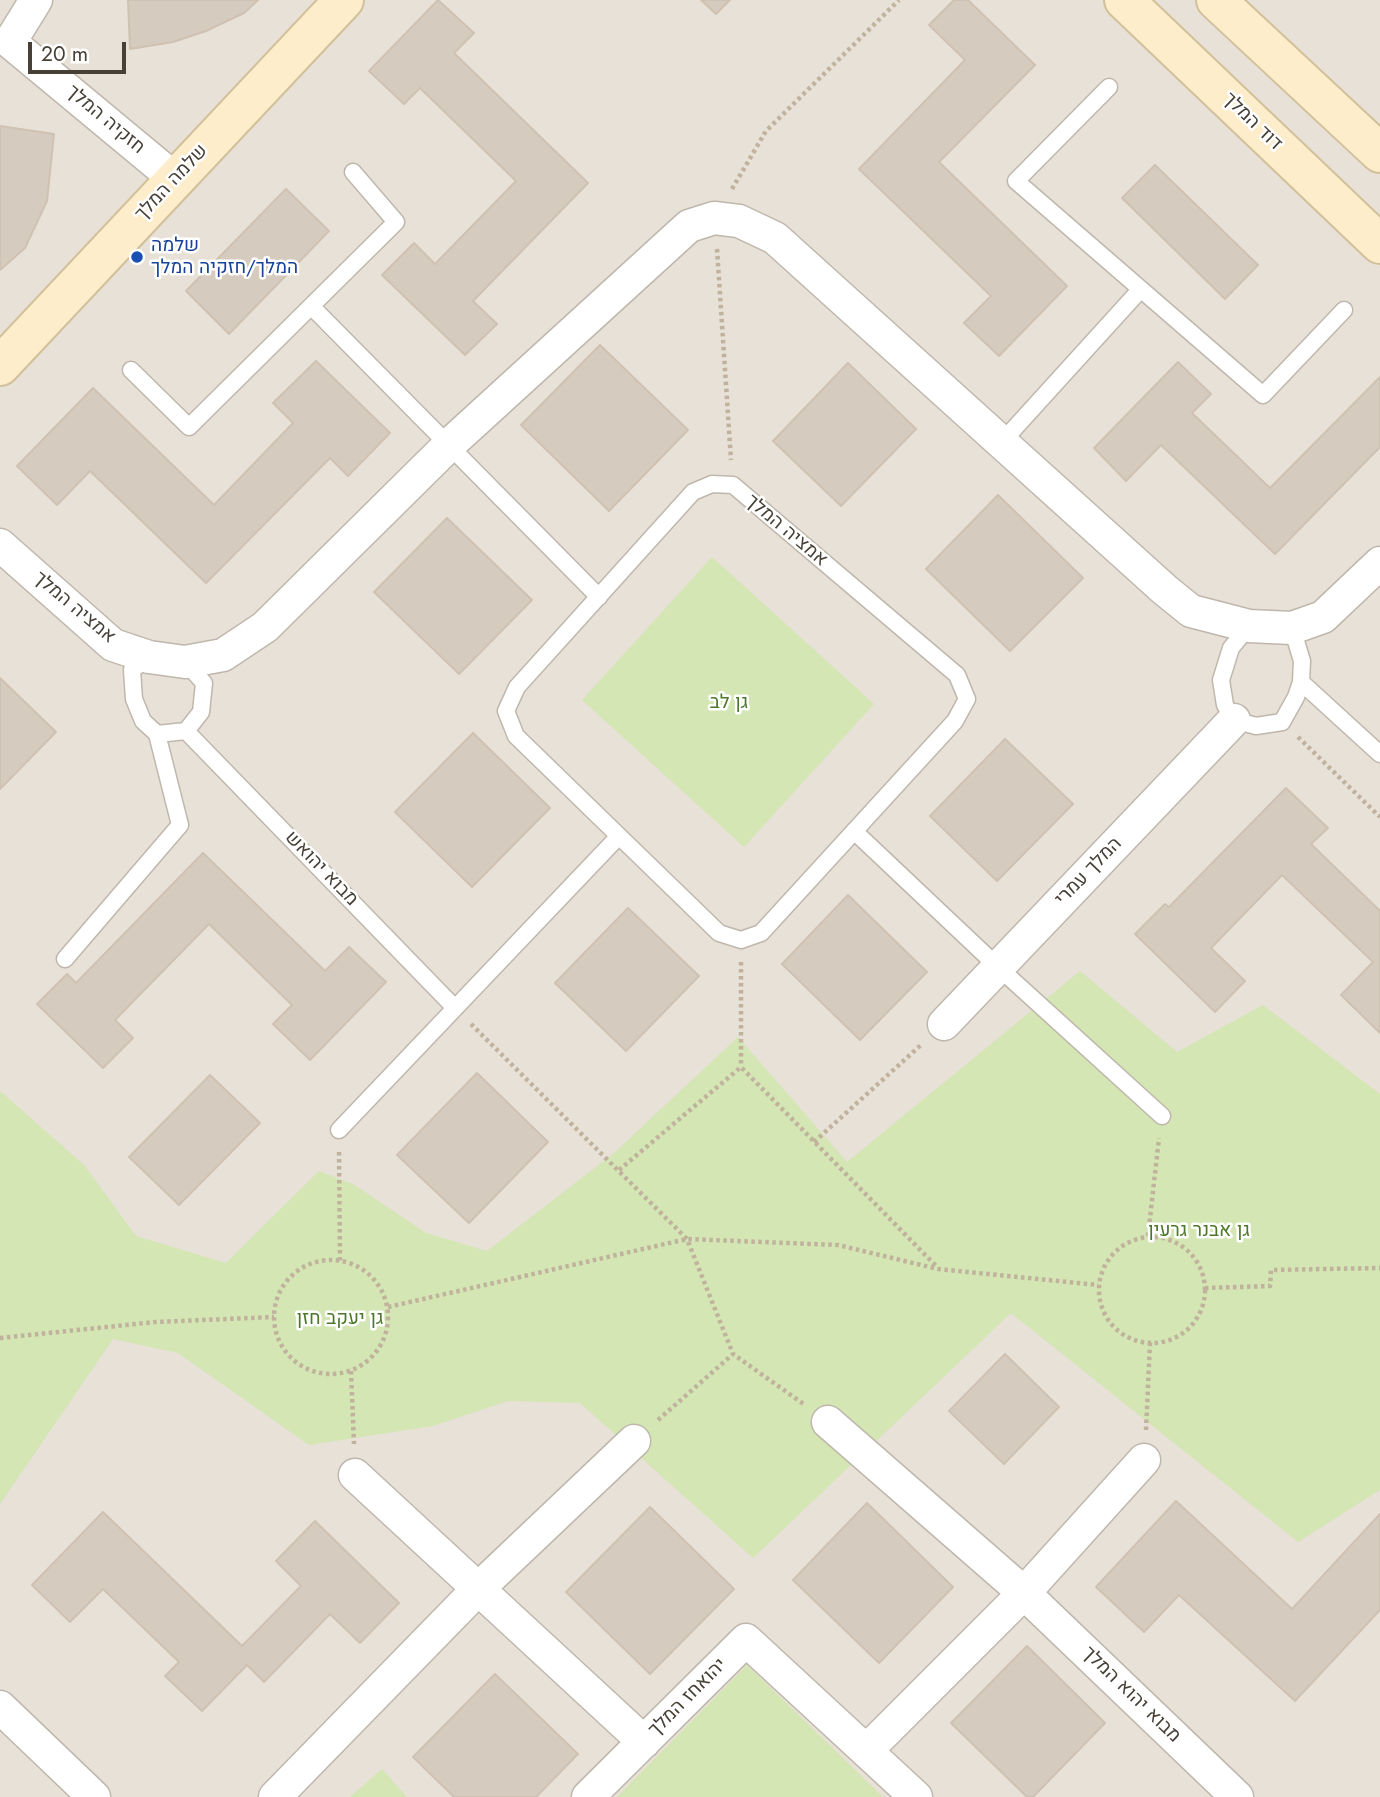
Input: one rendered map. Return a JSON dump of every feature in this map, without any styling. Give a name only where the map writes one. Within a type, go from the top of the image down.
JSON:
[{"type":"street","points":[[5,44],[36,0]]},
{"type":"street","name":"שלמה המלך","points":[[0,366],[344,0]]},
{"type":"street","name":"דוד המלך","points":[[1124,0],[1380,244]]},
{"type":"street","points":[[1216,0],[1380,153]]},
{"type":"street","name":"חזקיה המלך","points":[[5,44],[175,179]]},
{"type":"street","name":"אמציה המלך","points":[[0,545],[113,645],[149,657],[185,662],[223,655],[265,627],[449,445],[690,226],[715,218],[739,221],[775,237],[1191,611],[1249,626],[1292,628],[1323,617],[1380,563]]},
{"type":"street","name":"המלך עמרי","points":[[944,1024],[1234,720]]},
{"type":"street","name":"מבוא יהוא המלך","points":[[828,1422],[1024,1593],[1237,1797]]},
{"type":"street","points":[[275,1797],[478,1589],[634,1441]]},
{"type":"street","points":[[916,1797],[866,1751],[1024,1593],[1144,1460]]},
{"type":"street","name":"יהואחז המלך","points":[[355,1475],[644,1742],[746,1640],[866,1751]]},
{"type":"street","points":[[0,1707],[94,1797]]},
{"type":"street","points":[[588,1797],[644,1742]]},
{"type":"lane","points":[[1109,87],[1016,181],[1263,395],[1344,310]]},
{"type":"lane","points":[[131,370],[189,427],[313,308],[396,222],[353,172]]},
{"type":"lane","points":[[1002,442],[1140,290]]},
{"type":"lane","points":[[313,308],[598,597],[517,687],[506,711],[516,736],[719,933],[741,940],[761,933],[854,831],[1162,1116]]},
{"type":"lane","name":"אמציה המלך","points":[[598,597],[693,492],[712,484],[733,485],[957,675],[967,699],[955,721],[854,831]]},
{"type":"lane","points":[[1249,626],[1231,648],[1221,680],[1225,705],[1234,720],[1256,726],[1282,722],[1301,682],[1301,661],[1292,628]]},
{"type":"lane","points":[[65,959],[180,825],[157,734],[144,721],[134,699],[132,670],[149,657]]},
{"type":"lane","points":[[157,734],[186,731],[201,712],[204,683],[185,662]]},
{"type":"lane","points":[[1301,682],[1380,754]]},
{"type":"lane","name":"מבוא יהואש","points":[[186,731],[455,1008]]},
{"type":"lane","points":[[339,1130],[618,836]]},
{"type":"path","points":[[1282,722],[1380,817]]},
{"type":"path","points":[[741,940],[741,1068],[938,1269]]},
{"type":"path","points":[[455,1008],[687,1239],[733,1354],[828,1422]]},
{"type":"path","points":[[814,1142],[944,1024]]},
{"type":"path","points":[[619,1170],[741,1068]]},
{"type":"path","points":[[1148,1236],[1162,1116]]},
{"type":"path","points":[[339,1130],[340,1261]]},
{"type":"path","points":[[1148,1236],[1165,1238],[1181,1245],[1194,1256],[1206,1288],[1203,1306],[1196,1321],[1183,1333],[1167,1341],[1150,1343],[1133,1340],[1118,1331],[1106,1318],[1098,1285],[1101,1270],[1120,1247],[1148,1236]]},
{"type":"path","points":[[388,1307],[687,1239],[838,1245],[938,1269],[1098,1285]]},
{"type":"path","points":[[320,1261],[340,1261],[356,1266],[371,1276],[382,1290],[388,1307],[385,1338],[377,1353],[351,1371],[333,1374],[315,1372],[298,1364],[285,1351],[276,1335],[274,1317],[278,1297],[287,1281],[302,1268],[320,1261]]},
{"type":"path","points":[[1206,1288],[1270,1286],[1270,1269],[1380,1268]]},
{"type":"path","points":[[0,1338],[155,1322],[274,1317]]},
{"type":"path","points":[[1144,1460],[1150,1343]]},
{"type":"path","points":[[634,1441],[733,1354]]},
{"type":"path","points":[[351,1371],[355,1475]]},
{"type":"shaded area","points":[[0,0],[1380,0],[1380,1797],[0,1797]]},
{"type":"green space","name":"גן לב","points":[[712,557],[874,704],[744,847],[582,700]]},
{"type":"green space","points":[[1080,971],[1177,1052],[1263,1005],[1380,1094],[1380,1490],[1298,1542],[1011,1313],[753,1558],[580,1403],[508,1401],[433,1426],[309,1445],[178,1353],[113,1339],[0,1504],[0,1091],[84,1165],[136,1236],[226,1263],[319,1171],[353,1184],[426,1233],[487,1251],[614,1153],[738,1037],[847,1162]]},
{"type":"green space","points":[[747,1665],[883,1797],[617,1797]]},
{"type":"green space","points":[[382,1769],[407,1797],[350,1797]]},
{"type":"building","points":[[128,0],[258,0],[244,13],[206,31],[173,42],[130,49]]},
{"type":"building","points":[[438,0],[474,33],[454,53],[588,183],[473,301],[497,324],[465,355],[382,275],[414,243],[435,264],[516,181],[420,88],[404,104],[369,71]]},
{"type":"building","points":[[701,0],[730,0],[716,14]]},
{"type":"building","points":[[954,0],[968,0],[1035,65],[939,162],[1067,286],[999,356],[964,323],[991,296],[859,169],[965,60],[929,25]]},
{"type":"building","points":[[0,126],[54,134],[47,201],[25,248],[0,270]]},
{"type":"building","points":[[1155,165],[1258,265],[1225,299],[1122,198]]},
{"type":"building","points":[[286,189],[329,231],[229,334],[186,291]]},
{"type":"building","points":[[600,345],[688,430],[609,511],[521,425]]},
{"type":"building","points":[[316,361],[390,433],[348,476],[330,458],[206,583],[90,471],[57,505],[17,466],[93,388],[214,505],[293,423],[273,403]]},
{"type":"building","points":[[1178,362],[1211,394],[1192,413],[1270,488],[1380,377],[1380,447],[1275,554],[1161,445],[1126,481],[1094,448]]},
{"type":"building","points":[[848,363],[916,429],[841,506],[773,441]]},
{"type":"building","points":[[998,495],[1083,578],[1010,651],[926,569]]},
{"type":"building","points":[[447,518],[532,600],[459,674],[374,592]]},
{"type":"building","points":[[0,678],[56,732],[0,789]]},
{"type":"building","points":[[473,733],[550,808],[472,887],[395,812]]},
{"type":"building","points":[[1005,739],[1073,804],[997,881],[930,816]]},
{"type":"building","points":[[1286,788],[1328,828],[1311,844],[1380,911],[1380,1033],[1341,995],[1373,962],[1282,875],[1211,948],[1245,981],[1215,1012],[1135,934],[1165,904],[1169,907]]},
{"type":"building","points":[[203,853],[325,971],[349,947],[386,982],[310,1060],[273,1024],[292,1005],[209,924],[115,1020],[133,1038],[103,1068],[37,1004],[67,974],[76,983]]},
{"type":"building","points":[[848,895],[927,972],[860,1040],[782,964]]},
{"type":"building","points":[[628,908],[699,976],[626,1051],[555,983]]},
{"type":"building","points":[[477,1073],[548,1142],[469,1223],[397,1155]]},
{"type":"building","points":[[210,1075],[260,1123],[179,1205],[129,1157]]},
{"type":"building","points":[[1005,1354],[1059,1407],[1004,1464],[949,1411]]},
{"type":"building","points":[[1176,1501],[1292,1609],[1380,1514],[1380,1610],[1295,1701],[1179,1595],[1144,1632],[1096,1587]]},
{"type":"building","points":[[867,1503],[953,1587],[879,1663],[793,1580]]},
{"type":"building","points":[[650,1507],[734,1589],[650,1674],[566,1592]]},
{"type":"building","points":[[103,1512],[242,1646],[301,1586],[276,1561],[315,1521],[399,1603],[360,1643],[330,1614],[264,1682],[247,1665],[202,1711],[165,1676],[179,1662],[103,1589],[70,1622],[32,1585]]},
{"type":"building","points":[[1027,1646],[1105,1723],[1033,1797],[1027,1797],[951,1723]]},
{"type":"building","points":[[495,1674],[578,1754],[536,1797],[454,1797],[413,1757]]},
{"type":"place","name":"שלמה המלך/חזקיה המלך","points":[[137,257]]},
{"type":"park label","name":"גן אבנר גרעין","points":[[1199,1231]]},
{"type":"park label","name":"גן יעקב חזן","points":[[340,1319]]}]
